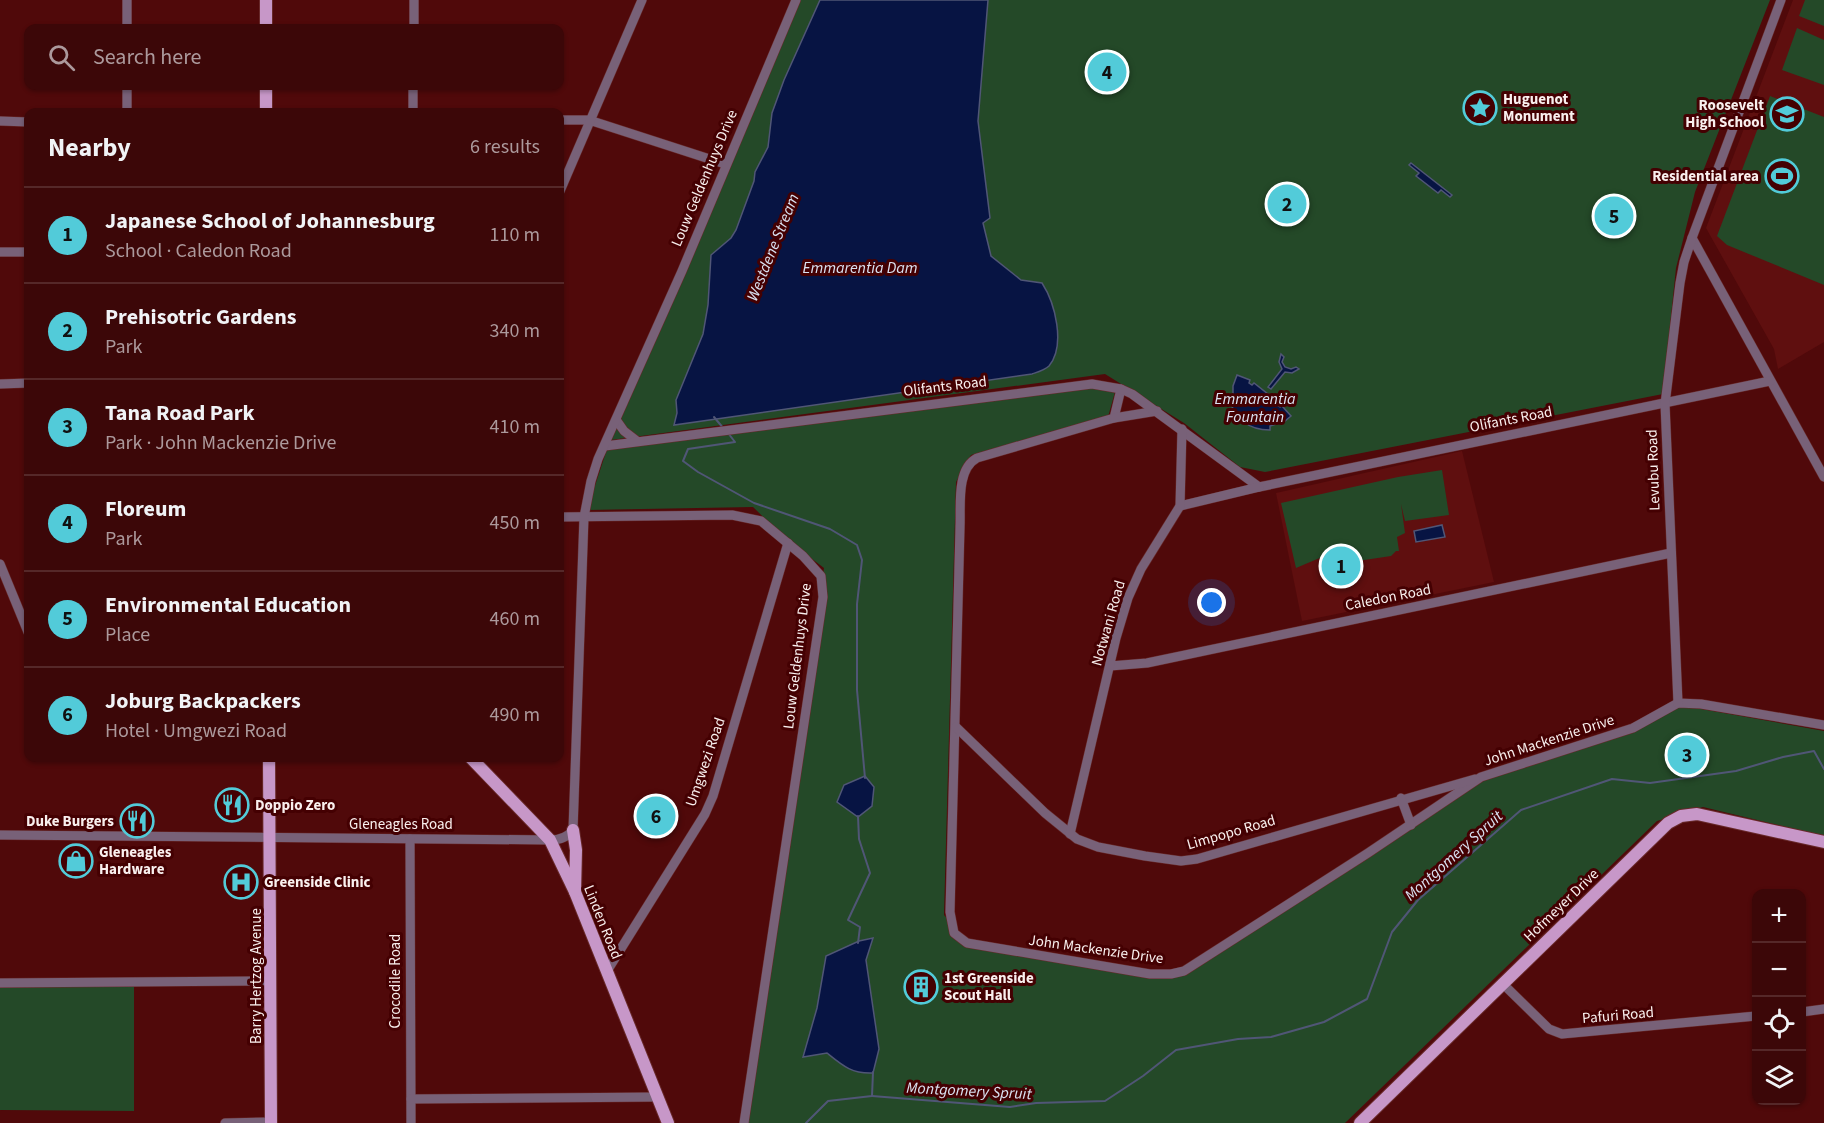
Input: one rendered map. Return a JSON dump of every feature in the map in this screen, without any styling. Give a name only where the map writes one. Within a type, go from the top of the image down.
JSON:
[{"type":"main road","points":[[266,0],[266,24]]},
{"type":"main road","points":[[266,90],[267,108]]},
{"type":"main road","name":"Barry Hertzog Avenue","points":[[266,762],[270,838],[271,1123]]},
{"type":"main road","name":"Linden Road","points":[[475,762],[550,840],[575,892],[668,1123]]},
{"type":"main road","name":"Hofmeyer Drive","points":[[1360,1123],[1660,829],[1681,816],[1707,815],[1824,843]]},
{"type":"main road","points":[[573,830],[576,858],[575,892]]},
{"type":"street","points":[[127,0],[127,24]]},
{"type":"street","points":[[414,0],[414,24]]},
{"type":"street","points":[[564,181],[642,0]]},
{"type":"street","name":"Louw Geldenhuys Drive","points":[[744,1123],[823,582],[818,571],[769,526],[749,518],[732,515],[584,516],[591,481],[605,446],[796,0]]},
{"type":"street","name":"Levubu Road","points":[[1678,703],[1665,404],[1682,273],[1692,238],[1781,0]]},
{"type":"street","points":[[127,90],[127,108]]},
{"type":"street","points":[[413,90],[413,108]]},
{"type":"street","points":[[564,120],[589,120],[725,164]]},
{"type":"street","points":[[0,121],[24,122]]},
{"type":"street","points":[[1692,238],[1824,476]]},
{"type":"street","points":[[0,252],[24,252]]},
{"type":"street","name":"Olifants Road","points":[[1180,506],[1410,454],[1770,381]]},
{"type":"street","points":[[0,384],[24,383]]},
{"type":"street","name":"Olifants Road","points":[[605,446],[1080,384],[1106,385],[1121,389],[1157,411],[1259,487]]},
{"type":"street","points":[[1114,418],[1121,389]]},
{"type":"street","name":"John Mackenzie Drive","points":[[1157,411],[1114,418],[977,458],[967,467],[962,490],[950,912],[956,936],[975,946],[1150,974],[1171,974],[1184,971],[1411,825],[1481,777],[1633,728],[1678,703]]},
{"type":"street","points":[[617,422],[637,441]]},
{"type":"street","name":"Notwani Road","points":[[1070,834],[1116,638],[1134,583],[1180,506],[1182,429]]},
{"type":"street","points":[[550,840],[562,839],[573,830],[584,516],[564,516]]},
{"type":"street","name":"Umgwezi Road","points":[[607,971],[705,814],[713,796],[788,543]]},
{"type":"street","name":"Caledon Road","points":[[1110,666],[1147,663],[1671,553]]},
{"type":"street","points":[[0,564],[24,622]]},
{"type":"street","points":[[1678,703],[1701,704],[1824,725]]},
{"type":"street","name":"Limpopo Road","points":[[956,728],[1070,834],[1098,847],[1174,860],[1188,861],[1401,798],[1481,777]]},
{"type":"street","points":[[1401,798],[1411,825]]},
{"type":"street","name":"Gleneagles Road","points":[[0,835],[550,840]]},
{"type":"street","name":"Crocodile Road","points":[[410,839],[411,1123]]},
{"type":"street","points":[[0,983],[270,981]]},
{"type":"street","name":"Pafuri Road","points":[[1502,983],[1550,1029],[1562,1034],[1752,1016]]},
{"type":"street","points":[[1806,1011],[1824,1009]]},
{"type":"street","points":[[411,1099],[657,1097]]},
{"type":"street","points":[[225,1123],[271,1123]]},
{"type":"shaded area","name":"Roosevelt High School","points":[[1793,0],[1824,0],[1824,342],[1778,369],[1774,349],[1706,228]]},
{"type":"shaded area","points":[[1462,451],[1494,582],[1302,621],[1276,493]]},
{"type":"green space","points":[[795,0],[1770,0],[1695,192],[1676,268],[1663,394],[1265,472],[1240,467],[1184,423],[1105,374],[611,440]]},
{"type":"green space","points":[[1805,0],[1824,0],[1824,26],[1799,16]]},
{"type":"green space","points":[[1797,28],[1824,40],[1824,85],[1782,70]]},
{"type":"green space","name":"Residential area","points":[[1770,96],[1824,117],[1824,285],[1727,245],[1717,236]]},
{"type":"green space","points":[[1086,387],[1115,392],[1108,417],[971,455],[956,482],[944,915],[966,940],[1154,973],[1185,970],[1478,775],[1622,736],[1679,705],[1824,731],[1824,836],[1703,807],[1657,821],[1345,1123],[742,1123],[824,568],[787,540],[753,507],[587,510],[607,449]]},
{"type":"green space","points":[[1442,470],[1449,515],[1405,521],[1401,504],[1405,533],[1397,537],[1399,551],[1391,556],[1351,562],[1348,556],[1328,561],[1322,557],[1296,568],[1281,503],[1398,477]]},
{"type":"green space","points":[[0,983],[134,984],[134,1111],[0,1110]]},
{"type":"water","name":"Emmarentia Dam","points":[[820,0],[988,0],[978,121],[990,218],[983,223],[991,256],[1021,280],[1042,283],[1047,291],[1057,324],[1057,347],[1054,357],[1049,366],[1032,374],[674,425],[677,413],[676,400],[703,334],[708,305],[711,255],[731,238],[736,230],[754,181],[755,172],[768,147],[772,113],[784,80]]},
{"type":"water","points":[[1411,163],[1452,195],[1450,197],[1441,190],[1438,193],[1416,176],[1419,173],[1409,165]]},
{"type":"water","points":[[1281,354],[1284,357],[1282,362],[1285,367],[1299,369],[1292,373],[1285,372],[1271,389],[1268,387],[1282,369],[1279,362]]},
{"type":"water","name":"Emmarentia Fountain","points":[[1237,375],[1250,380],[1249,383],[1252,385],[1254,383],[1291,416],[1285,421],[1270,426],[1270,430],[1255,428],[1243,422],[1234,411],[1229,398],[1233,397],[1233,386]]},
{"type":"water","points":[[1442,525],[1445,537],[1416,542],[1414,531]]},
{"type":"water","points":[[865,776],[874,787],[872,806],[858,817],[837,802],[844,785]]},
{"type":"water","points":[[873,938],[866,960],[879,1049],[873,1073],[848,1068],[827,1053],[803,1057],[817,1008],[826,956],[859,941]]},
{"type":"waterway","name":"Westdene Stream","points":[[714,417],[724,429]]},
{"type":"waterway","points":[[728,433],[735,442],[688,449],[683,461],[698,472],[754,503],[830,529],[857,545],[862,560],[857,604],[857,690],[865,778]]},
{"type":"waterway","name":"Montgomery Spruit","points":[[872,1096],[1010,1107],[1036,1103],[1105,1101],[1143,1076],[1176,1050],[1238,1039],[1271,1037],[1324,1022],[1367,999],[1392,932],[1418,900],[1521,810],[1612,779],[1650,783],[1736,771],[1783,757],[1814,751],[1824,769]]},
{"type":"waterway","points":[[858,816],[859,839],[870,873],[848,920],[860,927],[858,943]]},
{"type":"waterway","points":[[806,1123],[828,1101],[872,1096],[873,1072]]},
{"type":"place","name":"Floreum","points":[[1107,72]]},
{"type":"place","name":"Huguenot Monument","points":[[1480,108]]},
{"type":"place","name":"Roosevelt High School","points":[[1787,114]]},
{"type":"place","name":"Residential area","points":[[1782,176]]},
{"type":"place","name":"Prehisotric Gardens","points":[[1287,204]]},
{"type":"place","name":"Environmental Education","points":[[1614,216]]},
{"type":"place","name":"Japanese School of Johannesburg","points":[[1341,566]]},
{"type":"place","name":"Tana Road Park","points":[[1687,755]]},
{"type":"place","name":"Doppio Zero","points":[[232,805]]},
{"type":"place","name":"Joburg Backpackers","points":[[656,816]]},
{"type":"place","name":"Duke Burgers","points":[[137,821]]},
{"type":"place","name":"Gleneagles Hardware","points":[[76,861]]},
{"type":"place","name":"Greenside Clinic","points":[[241,882]]},
{"type":"place","name":"1st Greenside Scout Hall","points":[[921,987]]}]
